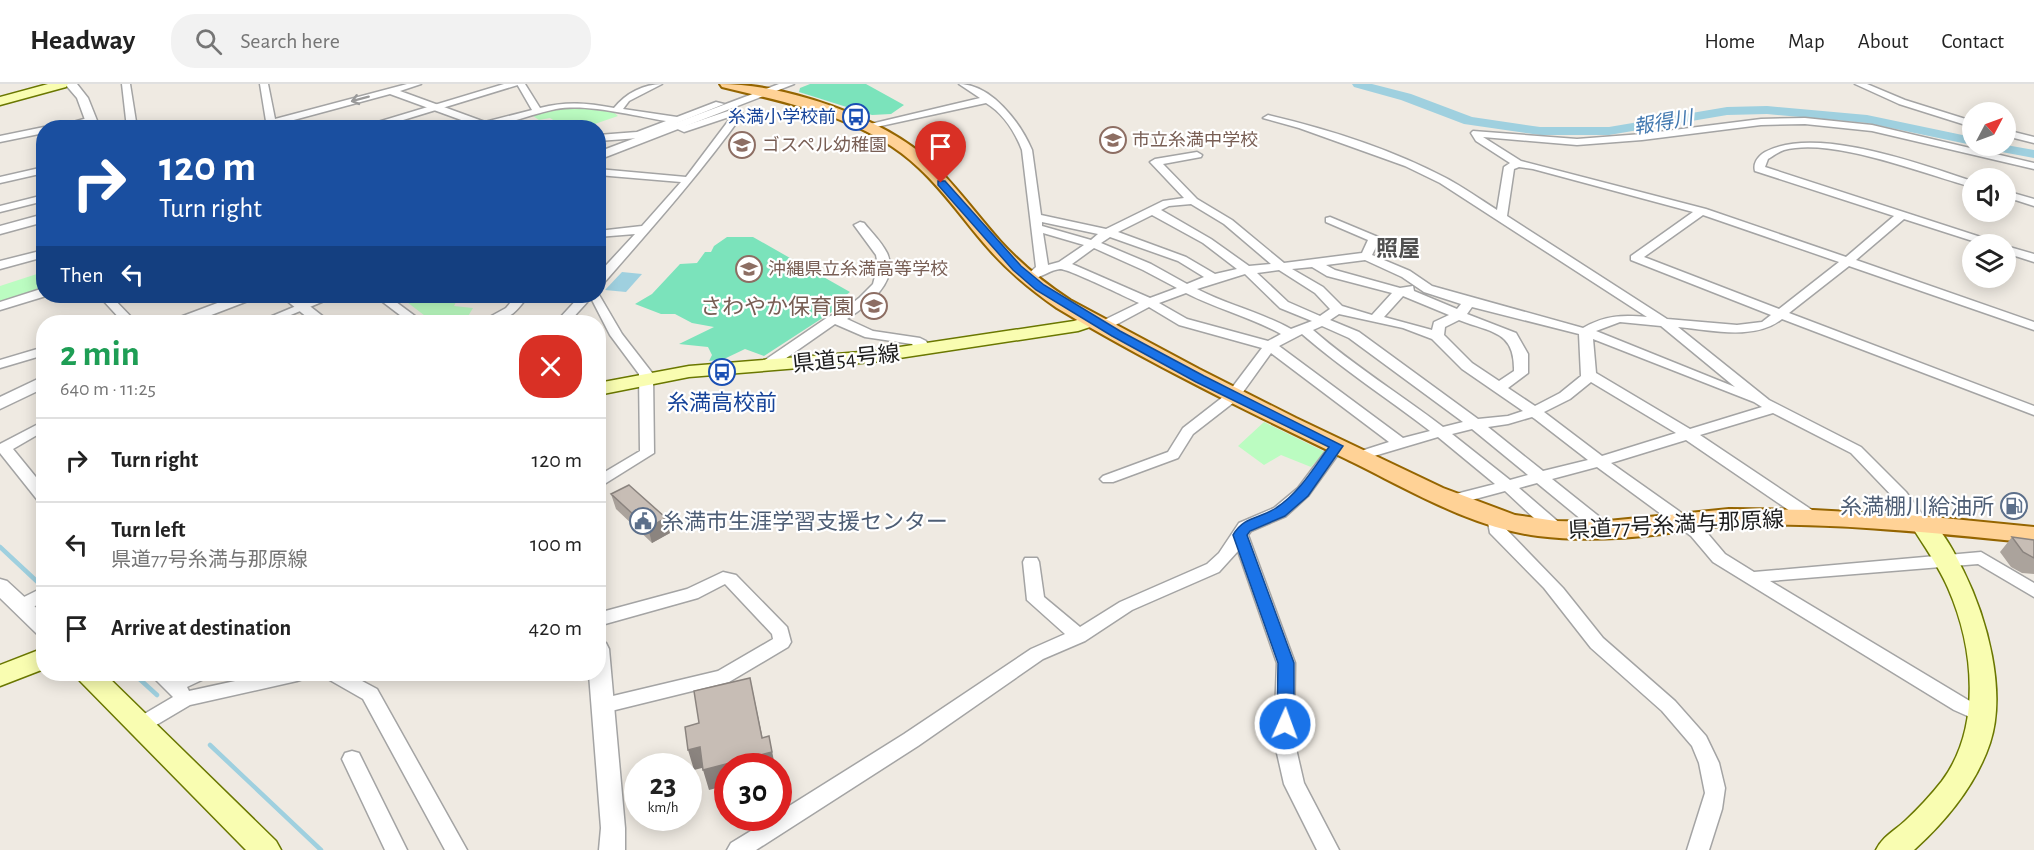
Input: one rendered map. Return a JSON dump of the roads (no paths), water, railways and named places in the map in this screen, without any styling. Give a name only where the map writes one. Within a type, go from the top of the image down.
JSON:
[{"type":"main road","points":[[0,101],[62,84]]},
{"type":"main road","name":"県道77号糸満与那原線","points":[[727,84],[830,111],[867,126],[899,144],[921,161],[1034,274],[1098,323],[1233,396],[1495,518],[1556,529],[1605,530],[1736,517],[1812,518],[2034,534]]},
{"type":"main road","name":"県道54号線","points":[[606,387],[677,372],[843,360],[1098,323]]},
{"type":"main road","points":[[1891,850],[1929,817],[1953,786],[1976,743],[1981,714],[1982,668],[1973,619],[1965,595],[1948,562],[1922,525]]},
{"type":"main road","points":[[0,676],[36,661]]},
{"type":"main road","points":[[96,681],[266,850]]},
{"type":"street","points":[[70,84],[82,95],[91,120]]},
{"type":"street","points":[[126,84],[131,120]]},
{"type":"street","points":[[264,84],[271,120]]},
{"type":"street","points":[[381,84],[390,91],[466,120]]},
{"type":"street","points":[[279,120],[417,84]]},
{"type":"street","points":[[391,120],[516,84]]},
{"type":"street","points":[[521,84],[537,110]]},
{"type":"street","points":[[616,111],[626,99],[658,84]]},
{"type":"street","points":[[606,152],[633,138],[789,84]]},
{"type":"street","points":[[963,84],[990,99],[1011,119],[1027,150],[1031,197],[1037,223],[1034,274],[1063,265],[1109,232],[1167,203],[1193,201]]},
{"type":"street","points":[[1859,84],[1902,102],[1962,121]]},
{"type":"street","points":[[867,126],[990,99]]},
{"type":"street","points":[[677,123],[719,104]]},
{"type":"street","points":[[505,120],[537,110],[583,105],[677,123],[684,129],[731,112],[738,114],[689,180],[606,273]]},
{"type":"street","points":[[1268,118],[1302,126],[1409,164],[1444,181],[1664,322],[1769,406]]},
{"type":"street","points":[[2034,166],[2014,159],[1872,128],[1805,121],[1761,122],[1632,138],[1577,142],[1476,133],[1479,139],[1518,164],[1702,211],[2034,326]]},
{"type":"street","points":[[0,139],[36,132]]},
{"type":"street","points":[[2014,159],[2032,140],[2016,136]]},
{"type":"street","points":[[606,138],[633,138]]},
{"type":"street","points":[[1962,181],[1837,147],[1792,147],[1773,151],[1762,158],[1759,169],[1962,234]]},
{"type":"street","points":[[1197,155],[1155,162],[1193,201],[1228,222],[1284,266],[1292,275],[1319,290],[1338,309],[1437,336],[1467,366],[1534,411],[1697,532],[1719,558],[1961,705],[1981,714]]},
{"type":"street","points":[[1501,217],[1509,167],[1518,164]]},
{"type":"street","points":[[0,180],[36,172]]},
{"type":"street","points":[[606,173],[689,180]]},
{"type":"street","points":[[2016,197],[2034,202]]},
{"type":"street","points":[[0,209],[36,200]]},
{"type":"street","points":[[1152,210],[1207,240],[1247,270],[1284,305],[1354,335],[1475,424],[1605,530]]},
{"type":"street","points":[[1702,211],[1635,258],[2034,411]]},
{"type":"street","points":[[1585,332],[1605,321],[1620,318],[1737,329],[1759,328],[1781,315],[1902,215]]},
{"type":"street","points":[[0,230],[36,220]]},
{"type":"street","points":[[1330,220],[1374,239],[1366,256]]},
{"type":"street","points":[[1037,223],[1109,232],[1182,259],[1213,278]]},
{"type":"street","points":[[1037,223],[1147,267],[1216,304],[1297,332],[1380,386],[1442,433],[1508,486],[1556,529]]},
{"type":"street","points":[[838,320],[866,298],[884,274],[882,253],[860,225]]},
{"type":"street","points":[[606,233],[647,229]]},
{"type":"street","points":[[2016,252],[2034,258]]},
{"type":"street","points":[[0,265],[36,255]]},
{"type":"street","points":[[1098,323],[1213,278],[1247,270],[1366,256],[1407,274],[1424,287],[1469,302],[1585,332],[1656,357],[1705,381],[1769,406],[1856,450],[1901,496],[1922,525]]},
{"type":"street","points":[[1314,263],[1331,273],[1401,291],[1511,336],[1521,354],[1521,373],[1498,388]]},
{"type":"street","points":[[1063,265],[1150,303],[1183,322],[1270,346],[1401,444]]},
{"type":"street","points":[[1376,318],[1401,291],[1424,287]]},
{"type":"street","points":[[0,306],[36,295]]},
{"type":"street","points":[[1437,336],[1439,325],[1459,315],[1469,302]]},
{"type":"street","points":[[112,303],[123,315]]},
{"type":"street","points":[[198,315],[230,303]]},
{"type":"street","points":[[297,303],[313,315]]},
{"type":"street","points":[[282,315],[312,303]]},
{"type":"street","points":[[391,303],[407,315]]},
{"type":"street","points":[[502,315],[516,303]]},
{"type":"street","points":[[568,315],[580,303]]},
{"type":"street","points":[[1108,479],[1156,463],[1173,454],[1188,430],[1233,396],[1270,346],[1320,321],[1338,309]]},
{"type":"street","points":[[606,316],[616,335],[647,377],[647,453],[606,478]]},
{"type":"street","points":[[767,365],[798,341],[832,320],[838,320],[870,334],[915,341],[921,344],[924,350]]},
{"type":"street","points":[[1362,458],[1369,453],[1475,424],[1513,419],[1534,411],[1578,387],[1589,375],[1590,368],[1585,332]]},
{"type":"street","points":[[0,364],[36,353]]},
{"type":"street","points":[[1589,375],[1689,434],[1812,518]]},
{"type":"street","points":[[0,404],[36,385]]},
{"type":"street","points":[[1453,500],[1601,461],[1769,406]]},
{"type":"street","points":[[36,430],[4,448],[36,488]]},
{"type":"street","points":[[738,850],[920,734],[1037,654],[1079,636],[1126,606],[1213,568],[1225,557],[1245,527],[1280,512],[1304,492],[1337,446]]},
{"type":"street","points":[[1495,518],[1496,529],[1558,593],[1597,643],[1683,718],[1706,756],[1716,790],[1698,850]]},
{"type":"street","points":[[1240,535],[1286,663],[1284,740],[1294,784],[1328,850]]},
{"type":"street","points":[[1756,581],[1760,576],[1981,558],[2034,591]]},
{"type":"street","points":[[1031,562],[1036,600],[1079,636]]},
{"type":"street","points":[[603,705],[723,677],[782,642],[782,632],[730,579],[723,578],[692,594],[606,618]]},
{"type":"street","points":[[0,586],[36,621]]},
{"type":"street","points":[[20,606],[36,597]]},
{"type":"street","points":[[141,726],[173,686],[225,681]]},
{"type":"street","points":[[346,681],[369,694],[456,850]]},
{"type":"street","points":[[601,681],[613,828],[612,850]]},
{"type":"street","points":[[352,759],[396,850]]},
{"type":"water","points":[[622,272],[642,274],[626,292],[606,289]]},
{"type":"waterway","name":"報得川","points":[[1358,84],[1406,97],[1469,121],[1540,131],[1609,131],[1727,111],[1767,110],[1867,119],[1962,139]]},
{"type":"waterway","name":"報得川","points":[[2016,151],[2034,154]]},
{"type":"waterway","points":[[0,547],[36,581]]},
{"type":"waterway","points":[[142,681],[157,695]]},
{"type":"waterway","points":[[210,745],[321,850]]},
{"type":"place","name":"糸満小学校前","points":[[856,117]]},
{"type":"place","name":"市立糸満中学校","points":[[1113,140]]},
{"type":"place","name":"ゴスペル幼稚園","points":[[742,145]]},
{"type":"place","name":"沖縄県立糸満高等学校","points":[[749,269]]},
{"type":"place","name":"さわやか保育園","points":[[874,306]]},
{"type":"place","name":"糸満高校前","points":[[722,372]]},
{"type":"place","name":"糸満棚川給油所","points":[[2014,506]]},
{"type":"place","name":"糸満市生涯学習支援センター","points":[[643,521]]},
{"type":"district","name":"照屋","points":[[1398,248]]}]
